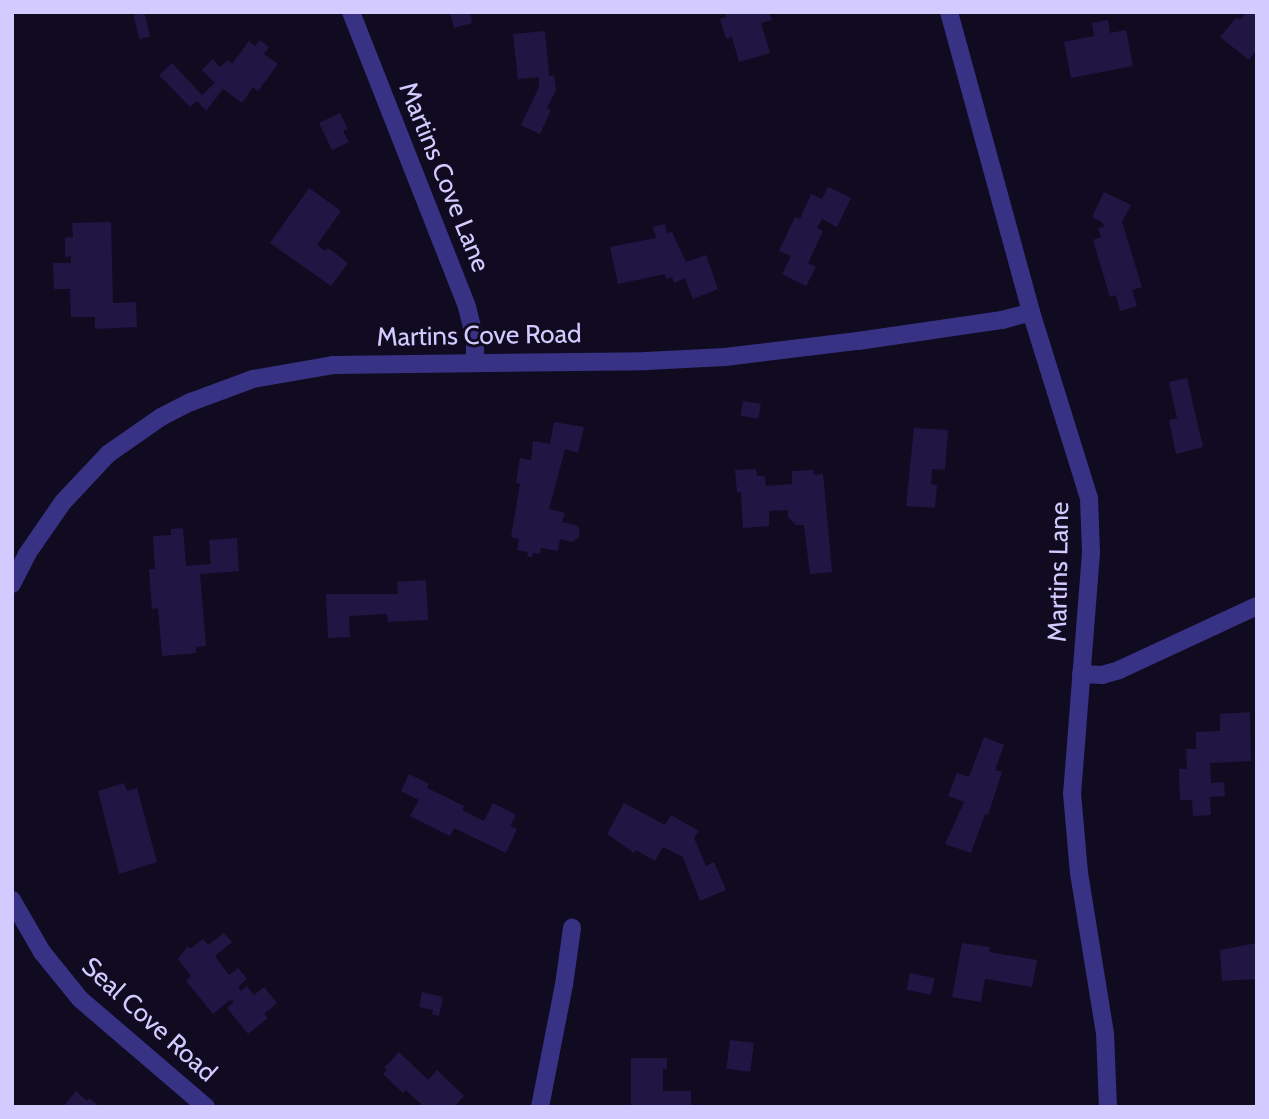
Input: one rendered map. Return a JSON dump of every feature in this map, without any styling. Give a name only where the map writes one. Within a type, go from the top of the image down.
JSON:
[{"type":"street","name":"Martins Cove Lane","points":[[351,12],[467,307],[475,339],[475,363]]},
{"type":"street","name":"Martins Lane","points":[[949,12],[1031,312],[1089,498],[1091,553],[1074,748],[1073,819],[1105,1033],[1108,1107]]},
{"type":"street","name":"Martins Cove Road","points":[[12,584],[45,528],[84,477],[134,434],[191,402],[253,379],[322,366],[725,357],[1002,320],[1031,312]]},
{"type":"street","points":[[1081,674],[1102,675],[1119,670],[1257,606]]},
{"type":"street","name":"Seal Cove Road","points":[[12,900],[42,952],[80,999],[206,1107]]},
{"type":"street","points":[[540,1107],[564,985],[572,928]]},
{"type":"building","points":[[144,12],[150,36],[139,39],[133,15]]},
{"type":"building","points":[[470,12],[472,23],[454,28],[450,13]]},
{"type":"building","points":[[725,12],[769,12],[772,20],[761,23],[770,53],[739,62],[732,37],[726,39],[720,19],[726,17]]},
{"type":"building","points":[[1246,12],[1257,12],[1257,49],[1249,60],[1220,37],[1236,18],[1240,20]]},
{"type":"building","points":[[1108,20],[1110,33],[1126,30],[1133,66],[1071,78],[1064,42],[1094,36],[1092,23]]},
{"type":"building","points":[[545,31],[549,76],[554,75],[556,90],[547,108],[551,110],[540,134],[521,125],[539,87],[539,77],[518,79],[513,34]]},
{"type":"building","points":[[260,40],[269,47],[264,54],[278,64],[258,91],[253,87],[242,103],[223,89],[206,111],[197,101],[190,107],[159,75],[172,63],[202,95],[215,83],[202,70],[213,59],[220,67],[228,60],[232,64],[249,41],[255,46]]},
{"type":"building","points":[[340,113],[348,129],[343,131],[349,142],[332,150],[319,123]]},
{"type":"building","points":[[828,187],[851,198],[837,227],[822,219],[817,228],[823,231],[808,263],[816,267],[806,286],[782,274],[791,256],[779,251],[795,217],[800,219],[811,194],[822,199]]},
{"type":"building","points":[[309,188],[341,211],[317,245],[325,251],[328,248],[348,263],[331,286],[270,243]]},
{"type":"building","points":[[1104,192],[1131,205],[1122,222],[1142,287],[1132,290],[1137,306],[1120,311],[1116,295],[1110,297],[1093,240],[1101,237],[1098,228],[1104,227],[1102,222],[1092,217]]},
{"type":"building","points":[[111,222],[113,303],[136,302],[137,327],[95,329],[95,317],[71,317],[70,289],[54,289],[53,263],[71,263],[71,256],[65,257],[65,238],[73,237],[72,223]]},
{"type":"building","points":[[665,224],[667,233],[672,232],[686,262],[706,255],[718,289],[693,299],[685,278],[674,283],[672,277],[666,279],[665,274],[618,284],[610,247],[656,238],[653,227]]},
{"type":"building","points":[[1187,378],[1203,447],[1176,454],[1169,420],[1177,418],[1169,382]]},
{"type":"building","points":[[743,401],[761,404],[758,419],[741,416]]},
{"type":"building","points":[[554,422],[584,427],[578,453],[565,449],[549,509],[565,513],[562,522],[578,526],[580,531],[578,538],[572,542],[560,539],[558,551],[541,548],[540,554],[533,553],[532,557],[527,556],[528,552],[517,550],[519,539],[511,537],[520,484],[516,483],[520,458],[531,460],[533,441],[550,444]]},
{"type":"building","points":[[914,428],[948,430],[945,470],[932,469],[931,484],[937,485],[935,508],[906,506]]},
{"type":"building","points":[[756,469],[757,476],[765,476],[766,486],[792,484],[792,471],[813,470],[814,475],[823,474],[832,572],[810,574],[804,525],[796,525],[788,517],[788,510],[769,511],[769,526],[743,528],[741,492],[737,493],[735,470]]},
{"type":"building","points":[[183,528],[186,566],[211,564],[209,540],[237,538],[239,571],[200,574],[206,646],[196,647],[196,653],[162,656],[158,608],[152,609],[149,569],[155,569],[153,536],[171,535],[171,529]]},
{"type":"building","points":[[426,580],[428,620],[388,622],[387,614],[349,616],[350,637],[328,638],[326,594],[398,594],[397,582]]},
{"type":"building","points":[[1250,712],[1251,761],[1210,763],[1211,783],[1224,782],[1225,796],[1210,797],[1211,815],[1193,816],[1192,800],[1180,800],[1179,769],[1187,769],[1186,749],[1196,749],[1196,732],[1220,731],[1220,714]]},
{"type":"building","points":[[984,737],[1004,745],[995,770],[1002,772],[988,815],[985,814],[971,853],[945,844],[964,802],[948,796],[957,773],[969,777]]},
{"type":"building","points":[[409,774],[429,784],[427,788],[464,806],[462,810],[484,821],[493,803],[516,815],[510,826],[517,829],[506,853],[454,828],[450,836],[410,816],[419,800],[401,791]]},
{"type":"building","points":[[124,783],[127,791],[137,788],[157,862],[119,874],[98,791]]},
{"type":"building","points":[[624,803],[665,825],[671,815],[699,831],[694,838],[706,866],[714,862],[726,890],[700,901],[683,857],[663,847],[655,861],[636,850],[634,853],[607,834]]},
{"type":"building","points":[[224,933],[232,942],[215,956],[229,975],[238,968],[247,979],[238,987],[241,991],[247,986],[254,995],[264,987],[277,1003],[264,1014],[268,1018],[248,1034],[227,1008],[234,1002],[231,999],[213,1014],[186,981],[191,976],[178,959],[188,946],[190,949],[203,939],[208,945]]},
{"type":"building","points":[[962,943],[990,947],[989,952],[1037,960],[1032,987],[985,979],[981,1002],[952,997]]},
{"type":"building","points":[[1257,943],[1257,979],[1222,981],[1220,950]]},
{"type":"building","points":[[910,973],[934,978],[931,995],[906,990]]},
{"type":"building","points":[[422,992],[443,997],[439,1016],[432,1014],[433,1010],[419,1007]]},
{"type":"building","points":[[730,1040],[754,1043],[750,1072],[726,1069]]},
{"type":"building","points":[[399,1052],[428,1080],[437,1070],[464,1096],[454,1107],[424,1107],[406,1090],[403,1093],[383,1074],[387,1070],[384,1068]]},
{"type":"building","points":[[631,1058],[667,1058],[667,1069],[663,1069],[663,1091],[691,1091],[691,1107],[631,1107]]},
{"type":"building","points":[[76,1091],[87,1101],[89,1098],[100,1107],[63,1107]]}]
